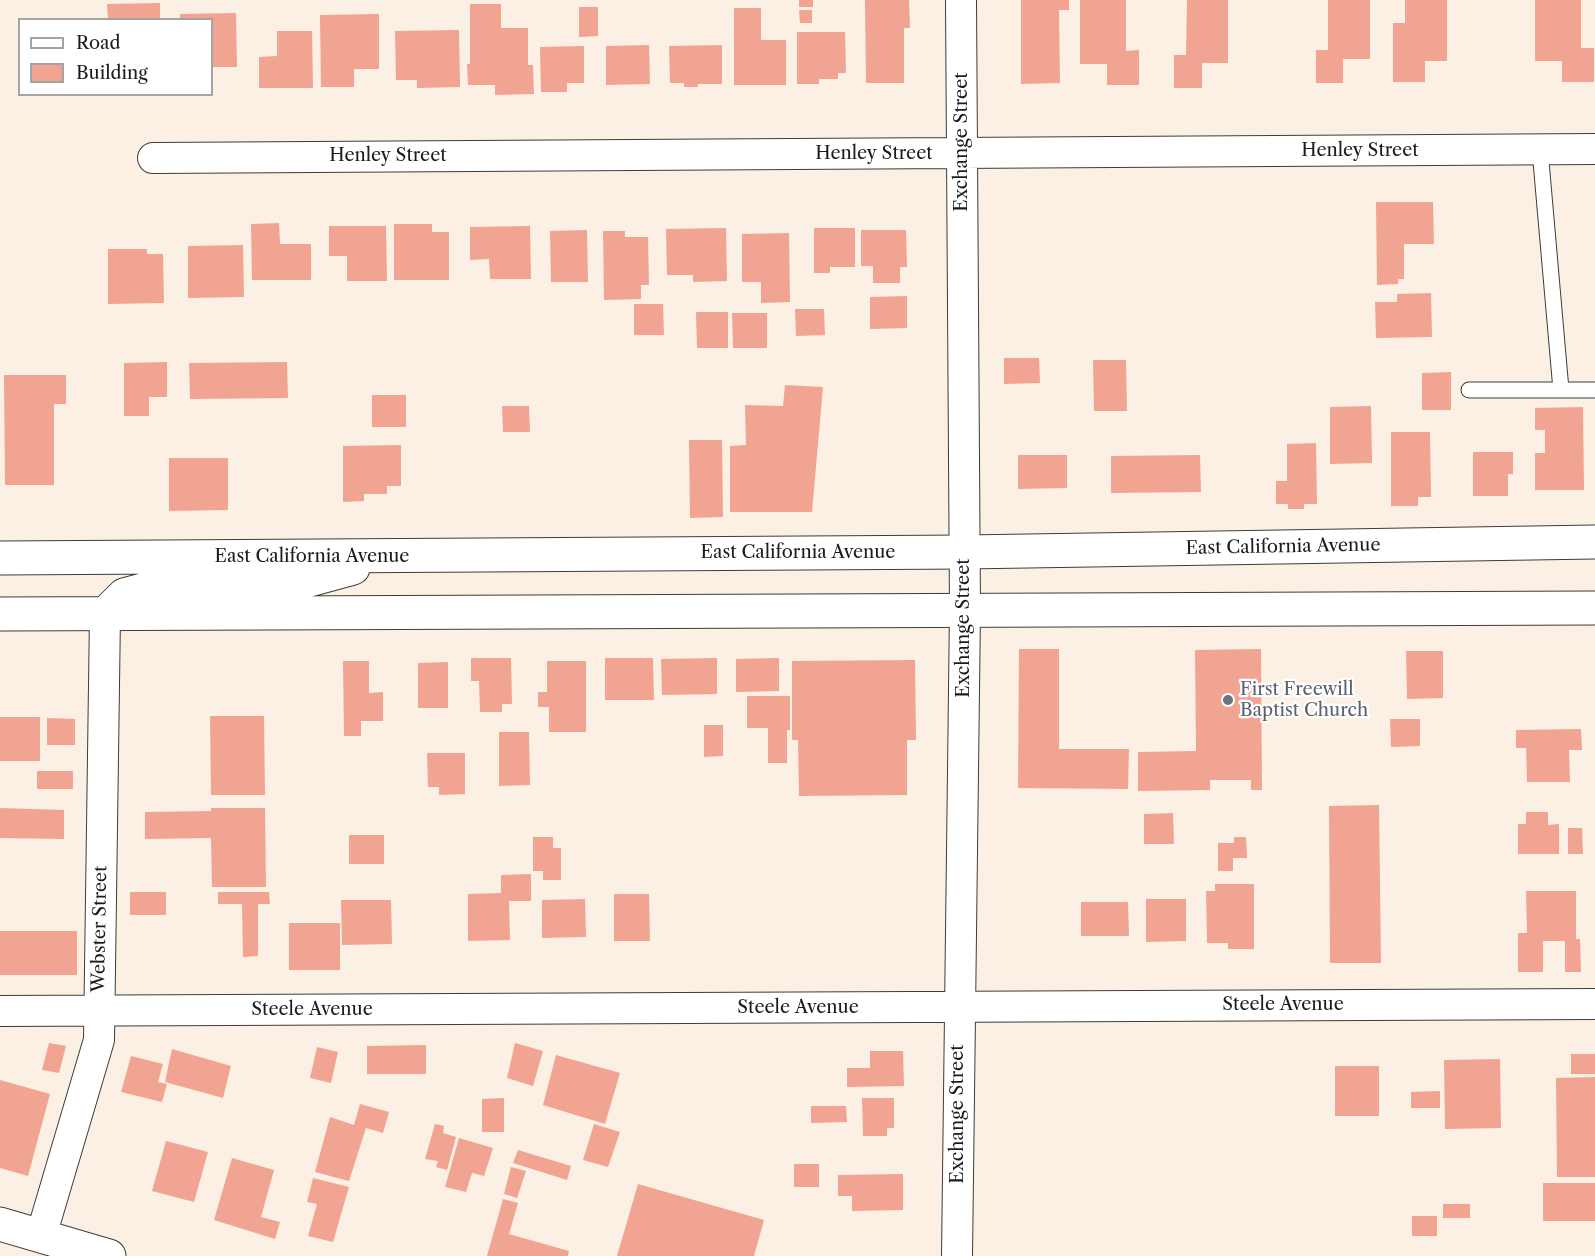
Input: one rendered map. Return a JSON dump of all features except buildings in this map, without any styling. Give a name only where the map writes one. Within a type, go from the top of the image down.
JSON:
[{"type":"main road","name":"East California Avenue","points":[[0,558],[964,552],[1595,542]]},
{"type":"main road","points":[[105,614],[124,595],[154,587],[298,583],[392,556]]},
{"type":"main road","points":[[0,614],[1595,608]]},
{"type":"main road","points":[[0,1224],[110,1256]]},
{"type":"street","name":"Exchange Street","points":[[957,1256],[965,609],[961,0]]},
{"type":"street","name":"Henley Street","points":[[153,158],[1595,150]]},
{"type":"street","name":"Webster Street","points":[[41,1236],[99,1040],[105,614]]},
{"type":"street","name":"Steele Avenue","points":[[0,1011],[1595,1004]]},
{"type":"lane","points":[[1540,150],[1561,390]]},
{"type":"lane","points":[[1469,390],[1595,390]]},
{"type":"place","name":"First Freewill Baptist Church","points":[[1228,700]]}]
